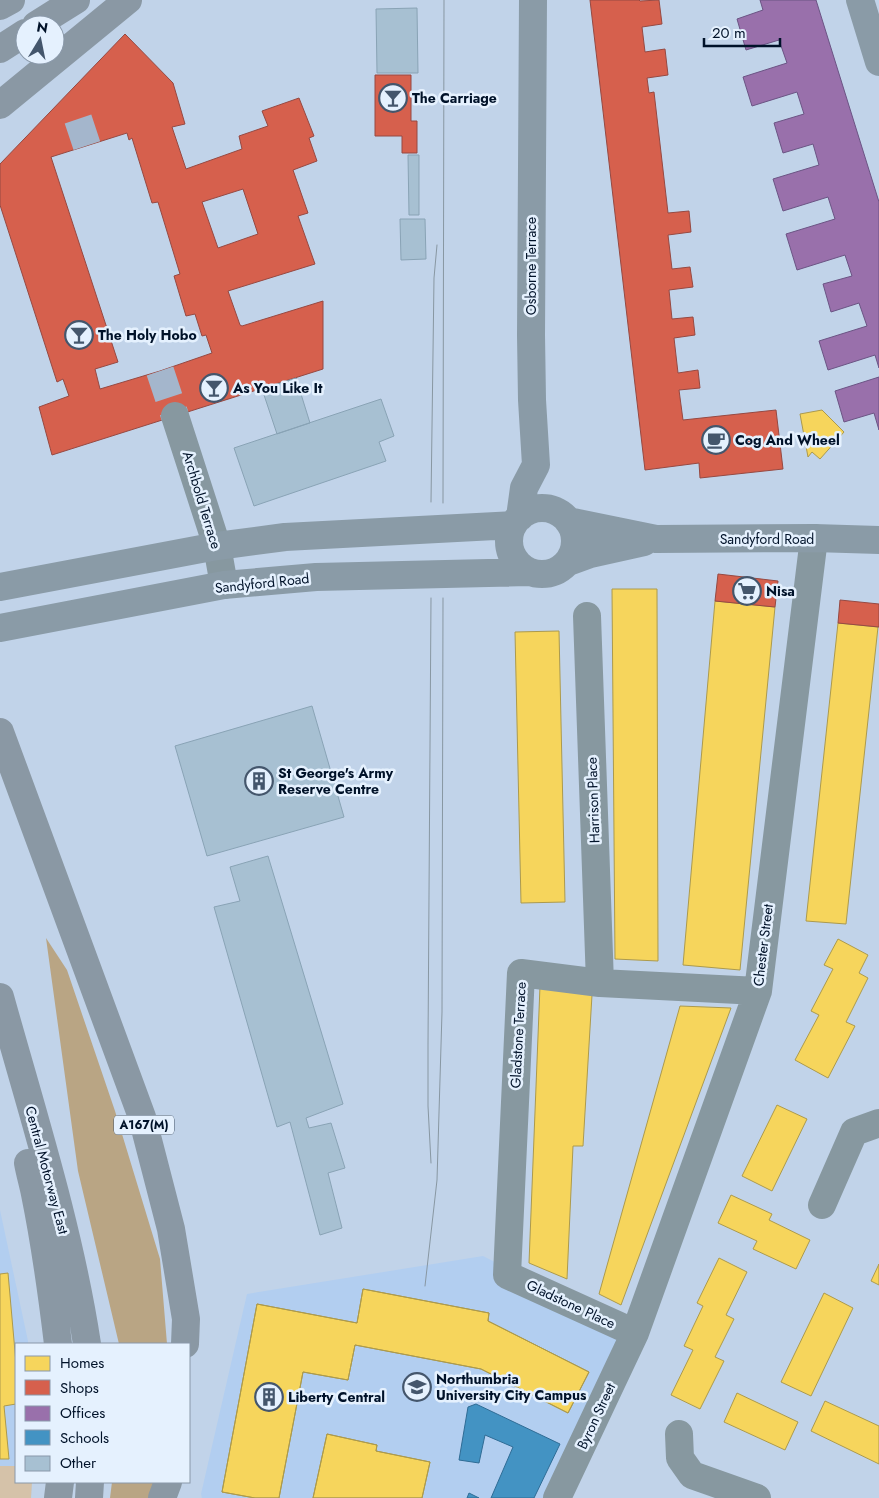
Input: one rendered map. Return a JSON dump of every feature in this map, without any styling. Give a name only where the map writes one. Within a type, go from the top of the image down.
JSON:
[{"type":"highway","points":[[0,6],[11,0]]},
{"type":"highway","points":[[52,15],[76,0]]},
{"type":"highway","points":[[0,105],[128,0]]},
{"type":"highway","points":[[0,50],[15,39]]},
{"type":"highway","name":"A167(M)","points":[[0,732],[142,1116],[172,1229],[186,1319],[185,1343]]},
{"type":"highway","name":"Central Motorway East","points":[[0,998],[5,1044],[16,1108],[38,1207],[52,1291],[58,1343]]},
{"type":"highway","name":"Central Motorway East","points":[[0,998],[59,1210],[76,1281],[87,1343]]},
{"type":"highway","points":[[58,1498],[60,1483]]},
{"type":"highway","points":[[89,1498],[90,1483]]},
{"type":"highway","points":[[162,1498],[168,1483]]},
{"type":"main road","points":[[860,0],[879,62]]},
{"type":"main road","name":"Osborne Terrace","points":[[531,3],[531,334],[536,466]]},
{"type":"main road","points":[[536,466],[559,515],[574,531],[575,542],[573,553],[560,570],[538,575],[528,572],[519,566],[512,557],[509,546],[509,535],[516,521],[524,488],[536,466]]},
{"type":"main road","points":[[0,587],[217,546],[286,537],[516,521],[529,511],[540,508],[559,515]]},
{"type":"main road","name":"Sandyford Road","points":[[559,515],[656,539]]},
{"type":"main road","name":"Sandyford Road","points":[[568,562],[590,554],[656,539],[814,538],[879,540]]},
{"type":"main road","name":"Sandyford Road","points":[[0,628],[224,585],[316,577],[528,572]]},
{"type":"street","name":"Archbold Terrace","points":[[175,416],[217,546],[224,585]]},
{"type":"street","name":"Chester Street","points":[[635,1333],[758,991],[814,538]]},
{"type":"street","name":"Harrison Place","points":[[587,616],[600,984]]},
{"type":"street","name":"Gladstone Terrace","points":[[507,1275],[521,972],[600,984],[758,991]]},
{"type":"street","points":[[822,1205],[854,1132],[879,1123]]},
{"type":"street","name":"Gladstone Place","points":[[507,1275],[635,1333]]},
{"type":"street","name":"Byron Street","points":[[557,1498],[635,1333]]},
{"type":"street","points":[[679,1434],[680,1458],[692,1475],[757,1498]]},
{"type":"shaded area","points":[[46,938],[67,970],[115,1111],[160,1259],[167,1343],[119,1343],[78,1171]]},
{"type":"shaded area","points":[[0,1210],[28,1341],[28,1343],[15,1343],[15,1483],[32,1483],[31,1498],[0,1498]]},
{"type":"shaded area","name":"Northumbria University City Campus","points":[[483,1256],[635,1333],[557,1498],[202,1498],[201,1494],[247,1294]]},
{"type":"shaded area","points":[[0,1466],[15,1466],[15,1483],[32,1483],[31,1498],[0,1498]]},
{"type":"shaded area","points":[[112,1483],[156,1483],[150,1498],[110,1498]]},
{"type":"building: Homes","points":[[822,410],[844,432],[820,459],[812,452],[808,457],[800,414]]},
{"type":"building: Homes","points":[[612,589],[657,589],[658,961],[615,959]]},
{"type":"building: Homes","points":[[715,601],[775,607],[740,970],[683,965]]},
{"type":"building: Homes","points":[[838,623],[878,627],[846,924],[806,921]]},
{"type":"building: Homes","points":[[559,631],[565,902],[521,903],[515,632]]},
{"type":"building: Homes","points":[[838,939],[868,955],[859,973],[868,978],[846,1022],[855,1026],[828,1078],[795,1060],[819,1015],[811,1011],[833,969],[824,965]]},
{"type":"building: Homes","points":[[540,986],[592,995],[583,1146],[573,1146],[567,1279],[529,1263]]},
{"type":"building: Homes","points":[[680,1006],[731,1008],[621,1305],[599,1294]]},
{"type":"building: Homes","points":[[777,1105],[807,1119],[772,1191],[742,1176]]},
{"type":"building: Homes","points":[[731,1195],[772,1214],[769,1220],[810,1240],[796,1269],[753,1249],[757,1241],[718,1223]]},
{"type":"building: Homes","points":[[719,1258],[747,1272],[726,1315],[734,1319],[715,1357],[724,1361],[700,1409],[671,1395],[693,1350],[684,1346],[703,1306],[697,1303]]},
{"type":"building: Homes","points":[[879,1264],[879,1285],[871,1281]]},
{"type":"building: Homes","points":[[8,1273],[15,1352],[15,1404],[4,1406],[9,1459],[0,1459],[0,1274]]},
{"type":"building: Homes","name":"Liberty Central","points":[[363,1289],[489,1313],[488,1321],[589,1372],[568,1413],[481,1369],[355,1345],[348,1380],[303,1372],[279,1498],[255,1498],[222,1492],[257,1304],[357,1323]]},
{"type":"building: Homes","name":"Liberty Central","points":[[363,1289],[489,1313],[488,1321],[589,1372],[568,1413],[481,1369],[355,1345],[348,1380],[303,1372],[279,1498],[255,1498],[222,1492],[257,1304],[357,1323]]},
{"type":"building: Homes","points":[[824,1293],[853,1308],[811,1396],[781,1382]]},
{"type":"building: Homes","points":[[737,1393],[798,1422],[785,1450],[724,1422]]},
{"type":"building: Homes","points":[[825,1401],[879,1426],[879,1464],[811,1431]]},
{"type":"building: Homes","name":"Liberty Central","points":[[327,1434],[377,1445],[376,1451],[430,1462],[422,1498],[313,1498]]},
{"type":"building: Homes","name":"Liberty Central","points":[[327,1434],[377,1445],[376,1451],[430,1462],[422,1498],[313,1498]]},
{"type":"building: Shops","points":[[590,0],[659,0],[662,24],[642,27],[645,52],[665,49],[668,75],[647,78],[649,93],[654,92],[668,213],[689,211],[691,232],[668,235],[672,269],[690,267],[693,287],[669,290],[672,319],[693,317],[695,335],[674,338],[678,373],[698,370],[700,388],[679,390],[683,420],[776,410],[783,469],[700,478],[699,463],[645,470]]},
{"type":"building: Shops","points":[[125,34],[173,83],[185,124],[172,127],[186,169],[242,149],[239,136],[268,126],[262,111],[299,98],[314,136],[309,138],[317,161],[293,170],[308,213],[298,216],[315,264],[228,291],[242,326],[323,301],[323,369],[52,455],[39,407],[69,396],[63,379],[57,382],[0,205],[0,164]],"holes":[[[127,133],[129,140],[132,138],[152,203],[158,202],[180,274],[174,276],[186,316],[195,314],[202,336],[206,335],[212,353],[100,389],[95,369],[118,362],[51,157]],[[243,189],[258,234],[218,248],[202,202]]]},
{"type":"building: Shops","name":"The Carriage","points":[[375,75],[411,75],[411,121],[417,121],[417,153],[402,153],[402,136],[375,136]]},
{"type":"building: Shops","name":"Nisa","points":[[718,574],[778,581],[775,607],[715,601]]},
{"type":"building: Shops","points":[[840,600],[879,604],[879,627],[838,623]]},
{"type":"building: Offices","points":[[760,0],[816,0],[879,202],[879,368],[875,355],[828,370],[819,341],[867,326],[859,303],[831,312],[823,284],[852,276],[845,255],[797,270],[786,234],[835,219],[828,197],[783,211],[773,179],[819,165],[813,144],[783,153],[774,123],[804,114],[797,92],[752,106],[743,77],[787,63],[779,40],[746,50],[737,19],[763,10]]},
{"type":"building: Offices","points":[[879,377],[879,430],[874,413],[844,422],[835,391]]},
{"type":"building: Schools","points":[[476,1404],[560,1444],[534,1498],[491,1498],[513,1447],[485,1435],[479,1463],[459,1460],[468,1407]]},
{"type":"building: Schools","points":[[469,1493],[479,1498],[467,1498]]},
{"type":"building: Other","points":[[417,8],[418,73],[377,73],[376,9]]},
{"type":"building: Other","points":[[408,155],[419,155],[419,215],[409,215]]},
{"type":"building: Other","points":[[400,219],[425,219],[426,259],[401,260]]},
{"type":"building: Other","points":[[296,378],[310,423],[277,434],[262,389]]},
{"type":"building: Other","points":[[381,399],[394,436],[379,442],[386,461],[254,506],[234,448]]},
{"type":"building: Other","name":"St George's Army Reserve Centre","points":[[312,706],[344,817],[207,856],[175,746]]},
{"type":"building: Other","points":[[268,856],[343,1104],[306,1118],[309,1128],[331,1123],[345,1168],[328,1173],[342,1228],[320,1235],[290,1122],[277,1127],[214,907],[240,901],[230,867]]},
{"type":"tunnel","points":[[78,119],[87,146]]},
{"type":"tunnel","points":[[160,371],[175,416]]},
{"type":"tram line","points":[[443,503],[444,0]]},
{"type":"tram line","points":[[431,502],[434,278],[437,245]]},
{"type":"tram line","points":[[431,598],[428,1106],[431,1163]]},
{"type":"tram line","points":[[425,1286],[437,1180],[442,1012],[443,598]]},
{"type":"place","name":"The Carriage","points":[[393,98]]},
{"type":"place","name":"The Holy Hobo","points":[[79,335]]},
{"type":"place","name":"As You Like It","points":[[214,388]]},
{"type":"place","name":"Cog And Wheel","points":[[716,440]]},
{"type":"place","name":"Nisa","points":[[747,591]]},
{"type":"place","name":"St George's Army Reserve Centre","points":[[259,781]]},
{"type":"place","name":"Northumbria University City Campus","points":[[417,1387]]},
{"type":"place","name":"Liberty Central","points":[[269,1397]]}]
